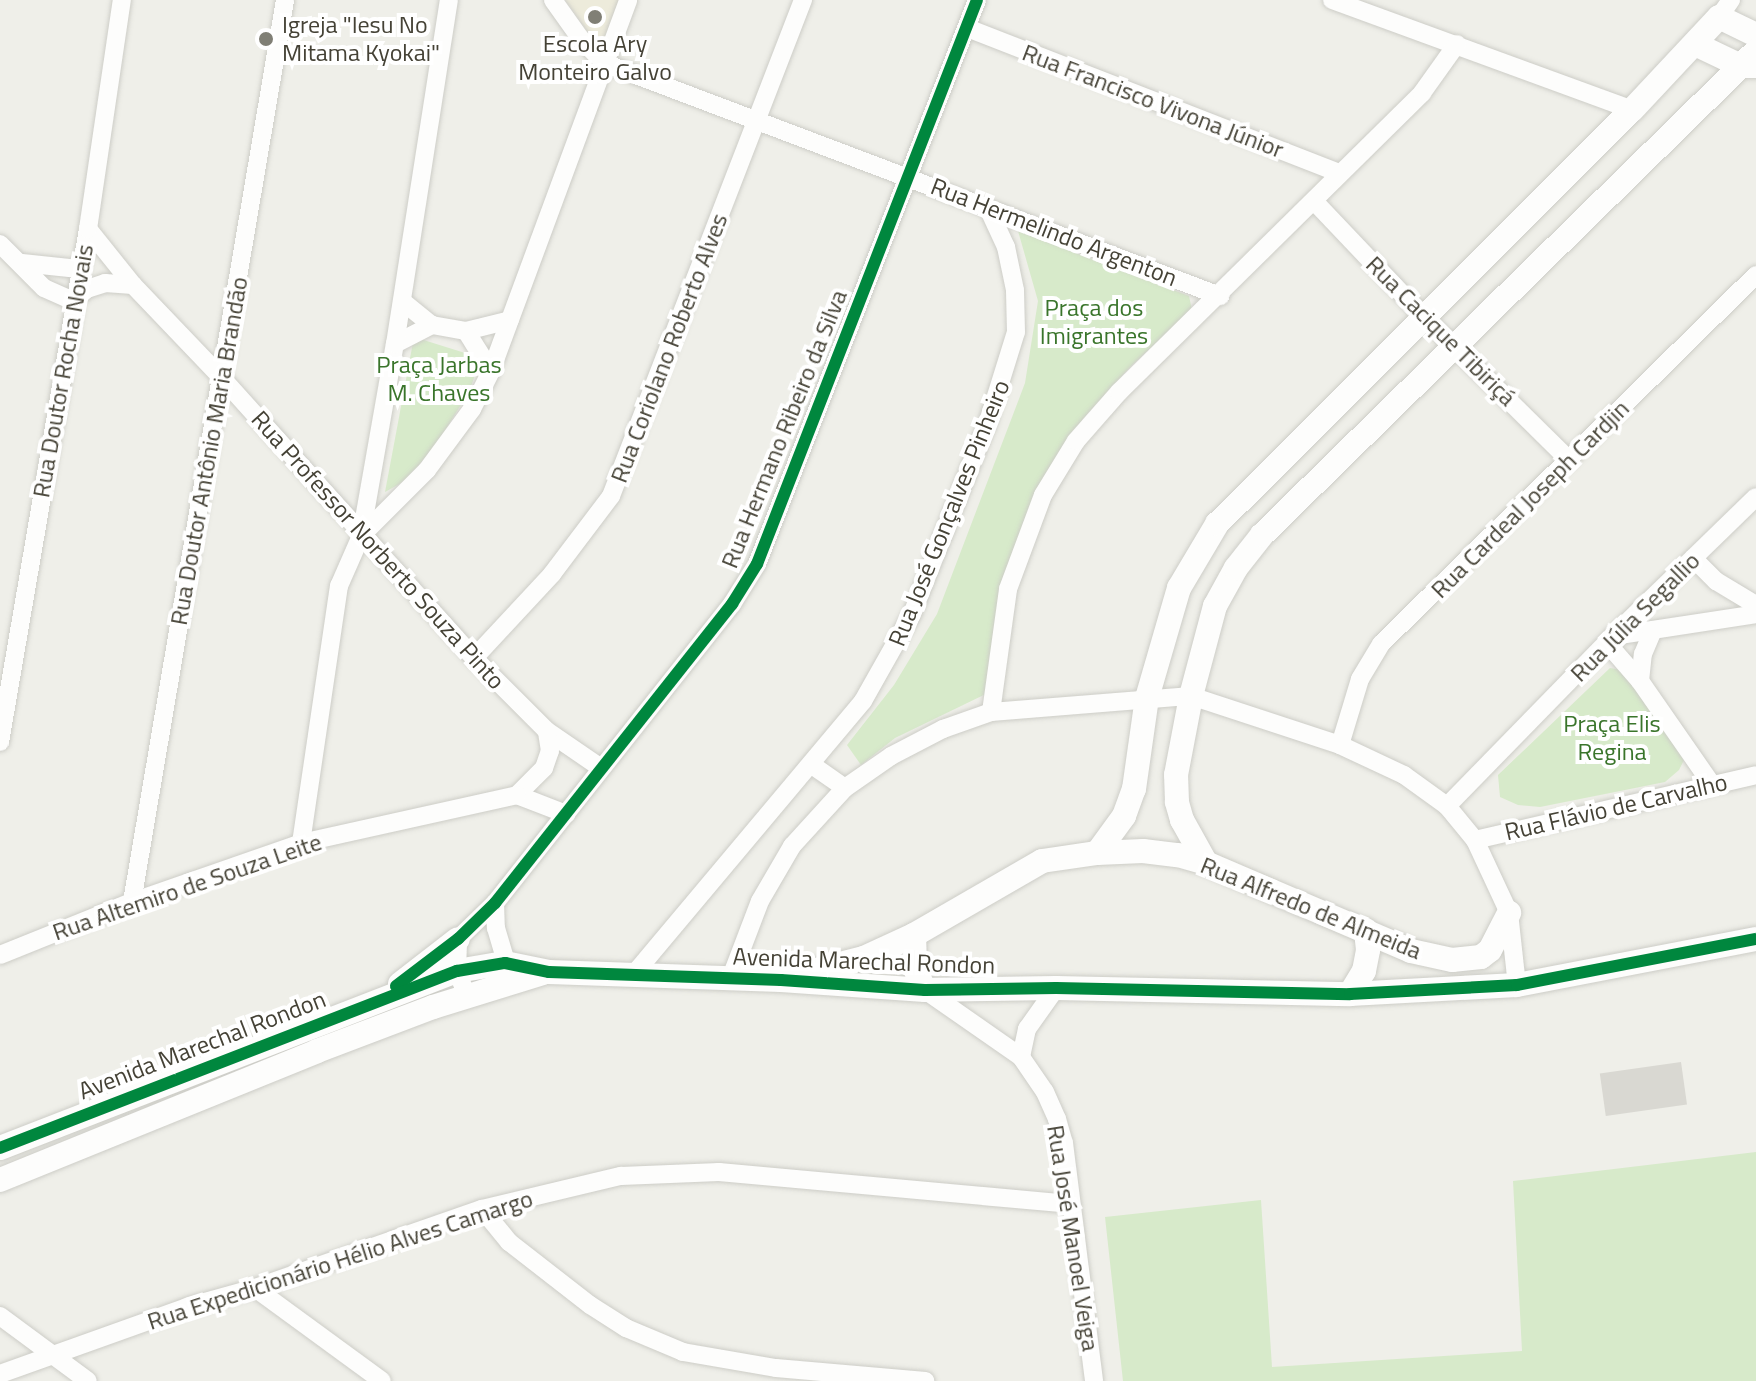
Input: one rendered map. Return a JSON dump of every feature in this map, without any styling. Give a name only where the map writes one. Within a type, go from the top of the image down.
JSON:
[{"type":"street","name":"Rua Doutor Rocha Novais","points":[[0,742],[73,301],[88,229],[122,0]]},
{"type":"street","name":"Rua Doutor Antônio Maria Brandão","points":[[132,902],[285,0]]},
{"type":"street","points":[[301,843],[339,586],[361,536],[395,344],[449,0]]},
{"type":"street","name":"Rua Hermelindo Argenton","points":[[553,0],[580,38],[604,63],[1220,296]]},
{"type":"street","points":[[361,536],[427,470],[472,409],[491,371],[628,0]]},
{"type":"street","name":"Rua Coriolano Roberto Alves","points":[[474,658],[552,574],[611,496],[803,0]]},
{"type":"street","name":"Rua Hermano Ribeiro da Silva","points":[[458,939],[495,903],[566,814],[732,604],[757,564],[977,0]]},
{"type":"street","points":[[1332,0],[1632,110]]},
{"type":"street","points":[[1097,853],[1124,816],[1134,789],[1147,698],[1179,588],[1217,524],[1632,110],[1725,9],[1756,35]]},
{"type":"street","name":"Rua Francisco Vivona Júnior","points":[[967,28],[1339,173]]},
{"type":"street","points":[[991,712],[1008,589],[1043,495],[1076,441],[1119,392],[1220,296],[1339,173],[1422,93],[1457,44]]},
{"type":"street","points":[[1206,863],[1177,802],[1176,775],[1191,696],[1215,606],[1236,568],[1262,535],[1453,346],[1751,61],[1695,44]]},
{"type":"street","name":"Rua Cacique Tibiriçá","points":[[1314,201],[1423,316],[1569,460]]},
{"type":"street","name":"Rua José Gonçalves Pinheiro","points":[[634,974],[863,701],[901,636],[940,550],[1007,368],[1016,332],[1015,290],[1006,247],[988,208]]},
{"type":"street","name":"Rua Professor Norberto Souza Pinto","points":[[88,229],[133,285],[222,378],[474,658],[547,731],[601,768]]},
{"type":"street","points":[[0,244],[44,288],[73,301],[87,289],[105,283],[133,285]]},
{"type":"street","points":[[22,263],[79,269]]},
{"type":"street","name":"Rua Cardeal Joseph Cardjin","points":[[1340,745],[1360,679],[1381,644],[1756,275]]},
{"type":"street","points":[[402,301],[432,325],[466,331],[510,320]]},
{"type":"street","points":[[395,344],[432,325]]},
{"type":"street","points":[[466,331],[491,371]]},
{"type":"street","name":"Rua Júlia Segallio","points":[[1447,806],[1610,639],[1756,497]]},
{"type":"street","points":[[1693,558],[1716,581],[1756,605]]},
{"type":"street","points":[[1711,783],[1610,639],[1756,614]]},
{"type":"street","points":[[1640,681],[1643,654],[1653,630]]},
{"type":"street","points":[[731,977],[760,901],[792,846],[845,788],[891,756],[943,729],[991,712],[1191,696],[1340,745],[1404,775],[1447,806],[1475,840],[1509,913],[1514,959],[1508,985]]},
{"type":"street","points":[[547,731],[550,751],[544,768],[517,795],[566,814]]},
{"type":"street","points":[[812,765],[845,788]]},
{"type":"street","name":"Rua Flávio de Carvalho","points":[[1475,840],[1756,775]]},
{"type":"street","name":"Rua Altemiro de Souza Leite","points":[[0,955],[132,902],[301,843],[517,795]]},
{"type":"street","name":"Rua Alfredo de Almeida","points":[[781,980],[864,958],[914,935],[1042,861],[1097,853],[1143,851],[1178,855],[1206,863],[1434,958],[1468,960],[1490,950],[1509,913]]},
{"type":"street","points":[[495,903],[496,928],[509,973]]},
{"type":"street","points":[[1350,994],[1364,971],[1368,950],[1366,930]]},
{"type":"street","points":[[914,935],[915,969],[925,990]]},
{"type":"street","points":[[458,939],[457,971],[467,996]]},
{"type":"street","points":[[377,1001],[458,939]]},
{"type":"street","name":"Avenida Marechal Rondon","points":[[0,1148],[457,971],[731,977],[925,990],[1056,988],[1350,994],[1508,985],[1756,939]]},
{"type":"street","name":"Avenida Marechal Rondon","points":[[0,1180],[317,1051],[467,996],[509,973]]},
{"type":"street","points":[[1021,1057],[1027,1029],[1056,988]]},
{"type":"street","name":"Rua José Manoel Veiga","points":[[925,990],[1021,1057],[1045,1092],[1057,1119],[1064,1143],[1094,1381]]},
{"type":"street","points":[[306,1027],[317,1051]]},
{"type":"street","points":[[78,1117],[89,1142]]},
{"type":"street","name":"Rua Expedicionário Hélio Alves Camargo","points":[[0,1374],[187,1307],[255,1288],[482,1209],[621,1176],[719,1172],[1070,1204]]},
{"type":"street","points":[[482,1209],[522,1253],[590,1305],[626,1328],[683,1352],[781,1374],[925,1381]]},
{"type":"street","points":[[255,1288],[382,1381]]},
{"type":"street","points":[[0,1316],[88,1381]]},
{"type":"shaded area","name":"Escola Ary Monteiro Galvo","points":[[565,0],[619,0],[604,42],[590,35]]},
{"type":"green space","name":"Praça dos Imigrantes","points":[[1018,231],[1189,296],[1192,310],[1131,366],[1083,419],[1051,466],[1027,515],[992,691],[895,738],[861,765],[847,745],[894,685],[937,614],[1025,383],[1038,301]]},
{"type":"green space","name":"Praça Jarbas M. Chaves","points":[[414,337],[481,358],[469,392],[432,451],[403,482],[385,492]]},
{"type":"green space","name":"Praça Elis Regina","points":[[1610,668],[1628,671],[1683,748],[1684,760],[1679,770],[1665,782],[1540,807],[1518,805],[1500,797],[1498,775]]},
{"type":"green space","points":[[1756,1152],[1756,1381],[1123,1381],[1105,1217],[1261,1200],[1272,1367],[1522,1351],[1513,1181]]},
{"type":"building","points":[[1681,1062],[1687,1105],[1606,1116],[1600,1073]]},
{"type":"cycle path","points":[[396,986],[458,939],[495,903],[732,604],[757,564],[977,0]]},
{"type":"cycle path","points":[[0,1148],[457,971],[505,963],[549,972],[781,980],[925,990],[1056,988],[1350,994],[1517,985],[1756,939]]},
{"type":"place","name":"Escola Ary Monteiro Galvo","points":[[595,17]]},
{"type":"place","name":"Igreja \"Iesu No Mitama Kyokai\"","points":[[266,39]]}]
